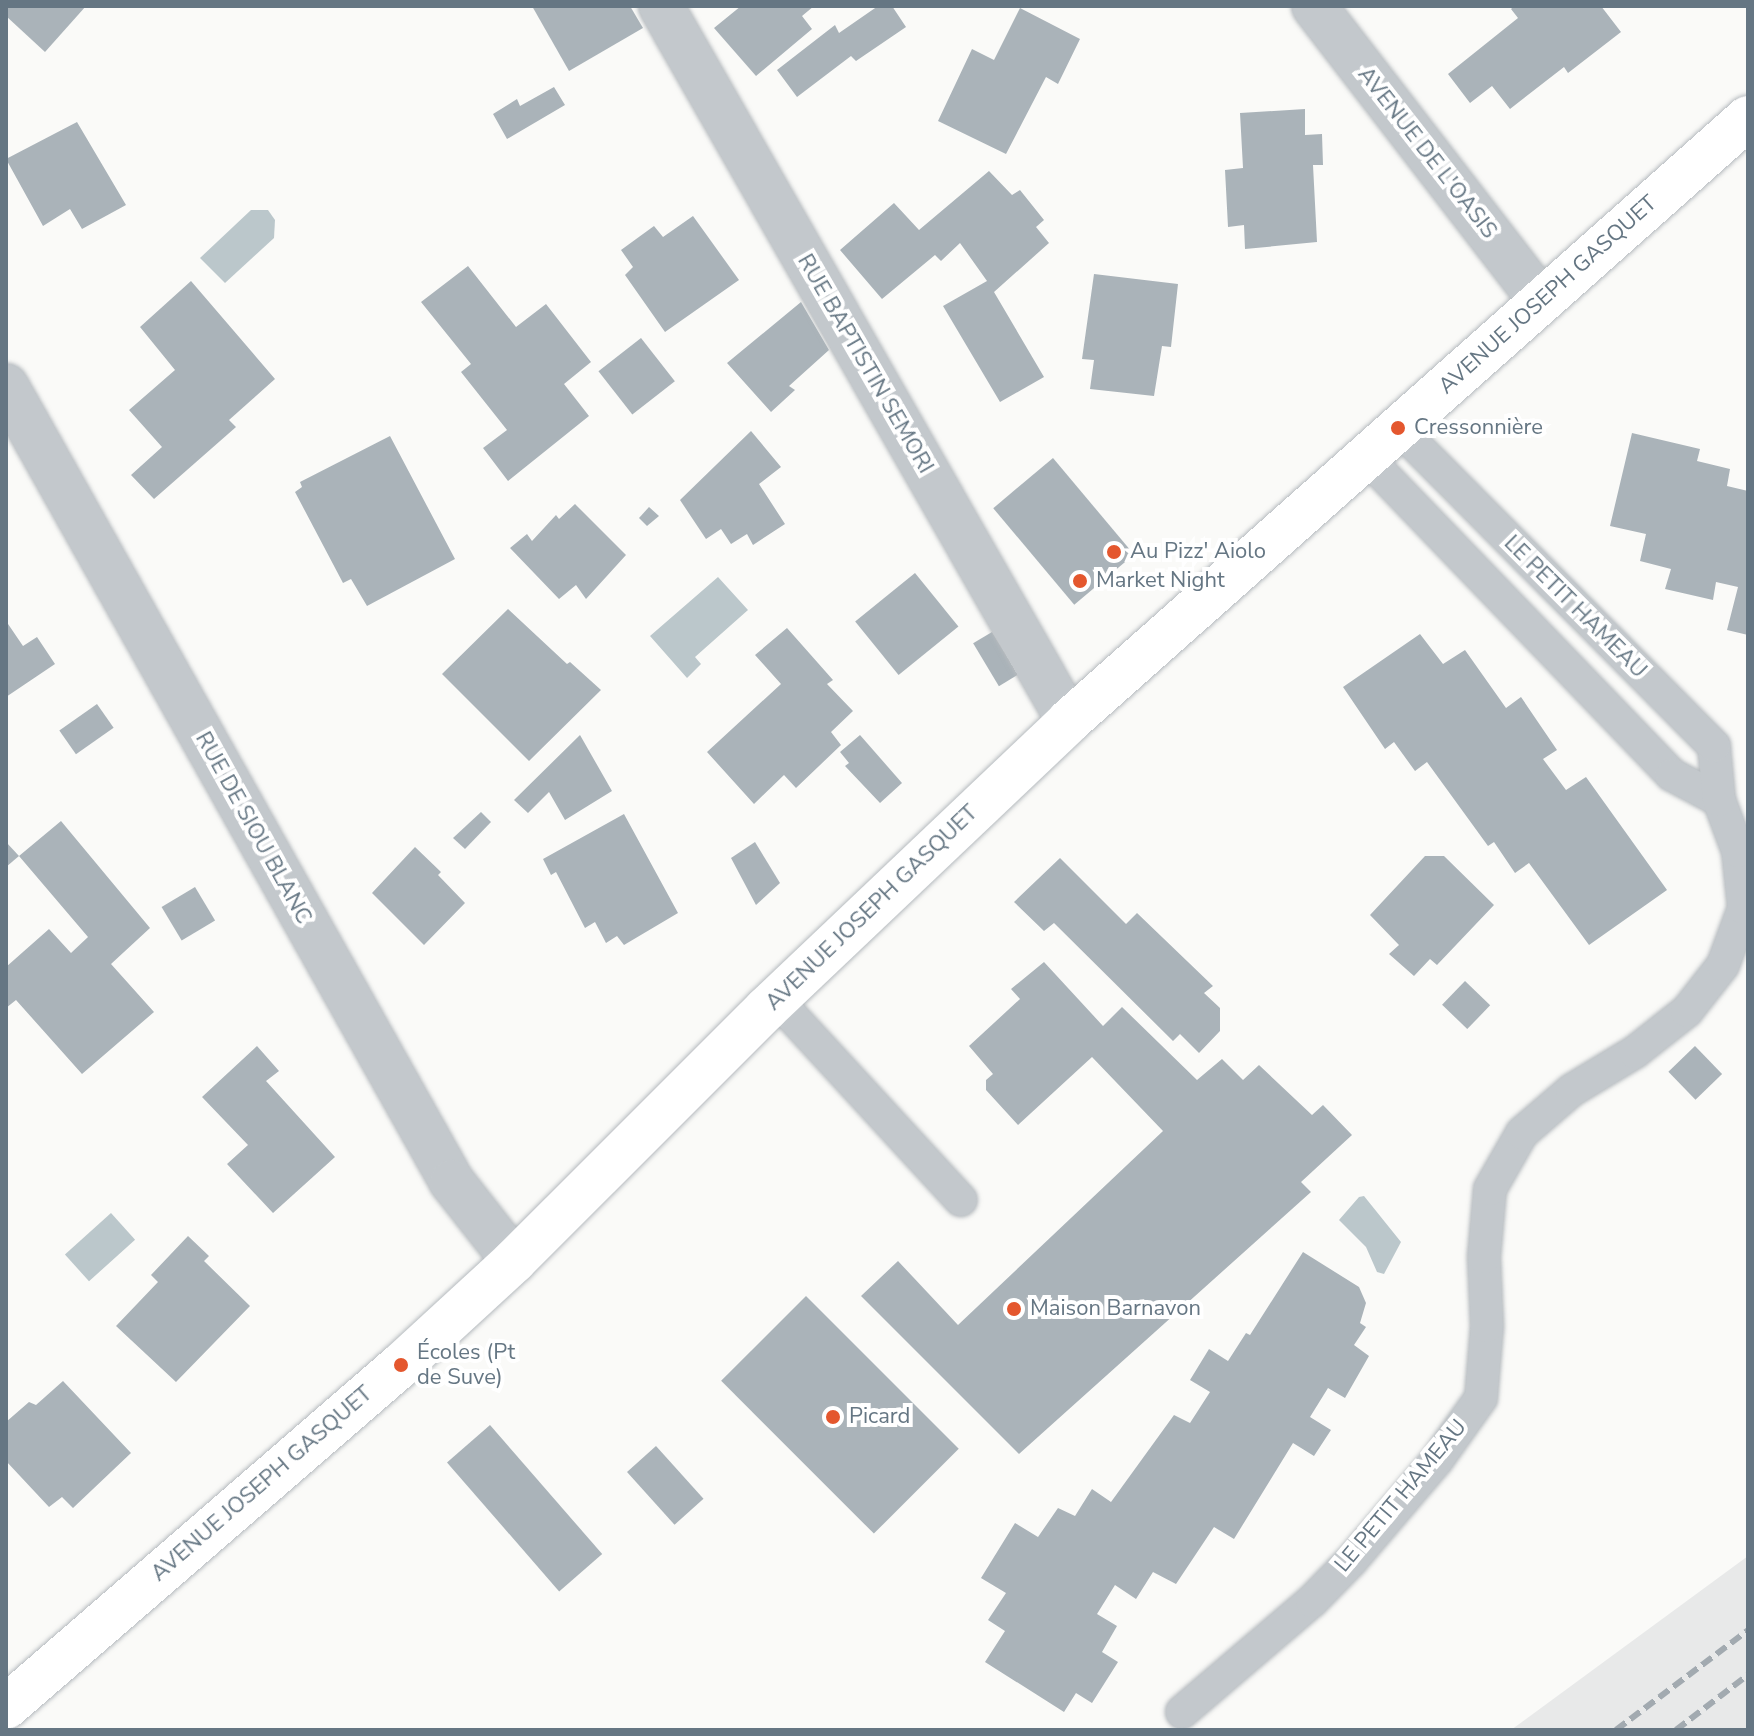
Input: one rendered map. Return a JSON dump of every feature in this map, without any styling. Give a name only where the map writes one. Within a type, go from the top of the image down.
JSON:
[{"type":"main road","name":"AVENUE JOSEPH GASQUET","points":[[6,1707],[401,1365],[514,1261],[776,999],[1069,721],[1748,118]]},
{"type":"street","name":"RUE BAPTISTIN SEMORI","points":[[661,6],[1069,721]]},
{"type":"street","name":"AVENUE DE L'OASIS","points":[[1314,6],[1541,301]]},
{"type":"street","name":"RUE DE SIOU BLANC","points":[[6,386],[452,1182],[514,1261]]},
{"type":"lane","name":"LE PETIT HAMEAU","points":[[1182,1712],[1300,1611],[1352,1560],[1437,1460],[1481,1398],[1487,1326],[1484,1257],[1490,1189],[1522,1133],[1572,1090],[1635,1052],[1687,1011],[1723,965],[1744,908],[1738,851],[1719,800],[1714,746],[1398,428]]},
{"type":"lane","name":"LE PETIT HAMEAU","points":[[1366,457],[1672,775],[1719,800]]},
{"type":"lane","points":[[776,999],[961,1200]]},
{"type":"shaded area","points":[[251,210],[268,210],[275,220],[274,238],[225,283],[200,258]]},
{"type":"shaded area","points":[[718,577],[748,610],[695,657],[701,664],[687,678],[650,636]]},
{"type":"shaded area","points":[[1364,1196],[1401,1242],[1384,1274],[1377,1272],[1366,1247],[1339,1220],[1359,1197]]},
{"type":"shaded area","points":[[111,1213],[135,1240],[89,1281],[65,1254]]},
{"type":"shaded area","points":[[1748,1556],[1747,1730],[1511,1730]]},
{"type":"building","points":[[6,6],[86,6],[45,52],[6,16]]},
{"type":"building","points":[[532,6],[630,6],[643,28],[569,71]]},
{"type":"building","points":[[741,6],[814,6],[802,16],[812,29],[756,76],[714,28]]},
{"type":"building","points":[[878,6],[892,6],[906,27],[856,61],[851,56],[797,97],[777,70],[835,25],[839,33]]},
{"type":"building","points":[[1514,6],[1601,6],[1621,32],[1568,73],[1564,67],[1510,109],[1492,86],[1470,103],[1448,74],[1518,18],[1511,9]]},
{"type":"building","points":[[1020,8],[1080,39],[1058,84],[1046,77],[1006,154],[938,121],[972,49],[994,60]]},
{"type":"building","points":[[554,87],[565,105],[507,139],[493,114],[517,99],[520,106]]},
{"type":"building","points":[[1305,109],[1305,135],[1322,134],[1323,165],[1313,165],[1317,242],[1245,249],[1244,225],[1228,227],[1225,170],[1243,168],[1240,113]]},
{"type":"building","points":[[77,122],[126,205],[82,229],[70,209],[43,226],[6,159]]},
{"type":"building","points":[[989,171],[1012,195],[1020,190],[1044,220],[1036,227],[1049,243],[994,292],[1044,377],[1000,402],[943,306],[987,281],[960,243],[941,261],[935,255],[882,299],[840,250],[894,203],[919,230]]},
{"type":"building","points":[[693,216],[739,280],[665,332],[625,275],[633,267],[621,250],[654,226],[663,237]]},
{"type":"building","points":[[468,266],[516,327],[546,304],[591,362],[564,384],[589,416],[508,481],[483,448],[507,430],[461,372],[471,364],[421,302]]},
{"type":"building","points":[[1094,274],[1178,284],[1171,347],[1162,346],[1154,396],[1090,389],[1094,360],[1082,359]]},
{"type":"building","points":[[191,281],[275,379],[229,420],[236,427],[154,499],[131,475],[162,447],[129,410],[175,370],[140,327]]},
{"type":"building","points":[[801,302],[829,350],[789,386],[795,390],[771,412],[727,363]]},
{"type":"building","points":[[641,338],[675,381],[632,415],[598,371]]},
{"type":"building","points":[[751,431],[781,467],[759,484],[785,524],[753,545],[747,534],[731,544],[721,529],[706,539],[680,500]]},
{"type":"building","points":[[1632,433],[1700,449],[1697,461],[1730,469],[1727,486],[1748,491],[1748,635],[1727,630],[1738,587],[1716,582],[1713,600],[1665,589],[1671,569],[1640,561],[1646,534],[1610,526]]},
{"type":"building","points":[[390,436],[455,559],[367,606],[351,579],[343,583],[295,492],[302,487],[300,482]]},
{"type":"building","points":[[1053,458],[1134,555],[1074,605],[993,508]]},
{"type":"building","points":[[575,504],[626,555],[586,599],[576,585],[559,599],[510,548],[527,534],[532,541],[556,515],[559,519]]},
{"type":"building","points":[[649,507],[659,516],[647,526],[639,518]]},
{"type":"building","points":[[915,573],[958,627],[899,675],[855,621]]},
{"type":"building","points":[[508,609],[567,664],[570,662],[601,690],[529,761],[442,674]]},
{"type":"building","points":[[6,621],[23,646],[37,637],[55,664],[6,697]]},
{"type":"building","points":[[787,628],[833,680],[827,684],[853,711],[831,732],[841,745],[796,788],[784,775],[754,804],[707,752],[781,684],[755,655]]},
{"type":"building","points":[[992,632],[1018,675],[999,686],[973,643]]},
{"type":"building","points":[[1420,634],[1443,664],[1465,650],[1506,708],[1521,697],[1557,750],[1543,759],[1566,790],[1586,777],[1667,890],[1589,945],[1529,863],[1515,873],[1494,842],[1488,846],[1427,762],[1415,771],[1394,742],[1385,749],[1343,687]]},
{"type":"building","points":[[97,704],[114,728],[76,754],[59,730]]},
{"type":"building","points":[[580,735],[612,791],[565,820],[549,792],[528,813],[514,800]]},
{"type":"building","points":[[860,735],[902,783],[880,803],[845,766],[849,763],[840,752]]},
{"type":"building","points":[[481,812],[491,822],[465,849],[453,838]]},
{"type":"building","points":[[624,814],[678,913],[624,945],[617,936],[606,943],[595,922],[585,928],[556,872],[551,875],[543,859]]},
{"type":"building","points":[[61,821],[150,928],[111,964],[154,1012],[82,1074],[16,1000],[6,1008],[6,967],[49,929],[71,953],[88,937],[19,856]]},
{"type":"building","points":[[6,842],[19,856],[6,867]]},
{"type":"building","points":[[755,842],[780,883],[756,905],[731,858]]},
{"type":"building","points":[[415,847],[441,872],[438,875],[465,903],[424,945],[372,893]]},
{"type":"building","points":[[1425,856],[1444,856],[1494,905],[1437,965],[1430,959],[1414,976],[1389,954],[1399,945],[1370,915]]},
{"type":"building","points":[[1060,858],[1126,924],[1137,913],[1213,986],[1204,993],[1220,1008],[1220,1031],[1199,1053],[1180,1034],[1173,1041],[1054,923],[1044,931],[1014,902]]},
{"type":"building","points":[[195,887],[215,920],[182,941],[162,907]]},
{"type":"building","points":[[1044,962],[1103,1026],[1122,1007],[1197,1080],[1222,1059],[1243,1080],[1259,1065],[1312,1115],[1323,1105],[1352,1135],[1301,1182],[1311,1192],[1019,1454],[861,1296],[898,1261],[958,1325],[1163,1131],[1092,1057],[1018,1125],[986,1090],[986,1080],[993,1074],[969,1046],[1020,999],[1011,989]]},
{"type":"building","points":[[1465,981],[1490,1005],[1467,1029],[1442,1005]]},
{"type":"building","points":[[257,1046],[279,1071],[266,1081],[335,1157],[273,1213],[227,1164],[248,1145],[202,1097]]},
{"type":"building","points":[[1695,1046],[1722,1074],[1695,1100],[1668,1072]]},
{"type":"building","points":[[188,1236],[209,1256],[204,1261],[250,1306],[176,1382],[116,1326],[158,1282],[151,1275]]},
{"type":"building","points":[[1303,1252],[1359,1287],[1366,1303],[1360,1323],[1366,1327],[1354,1345],[1369,1356],[1345,1398],[1328,1388],[1310,1417],[1331,1430],[1314,1456],[1293,1443],[1234,1539],[1214,1527],[1176,1584],[1153,1572],[1136,1599],[1115,1585],[1097,1614],[1117,1626],[1102,1652],[1118,1662],[1092,1703],[1076,1693],[1064,1712],[985,1662],[1005,1631],[988,1620],[1006,1593],[981,1578],[1015,1523],[1038,1537],[1058,1508],[1075,1516],[1092,1489],[1111,1502],[1174,1415],[1190,1423],[1210,1392],[1190,1380],[1209,1349],[1228,1361],[1246,1333],[1250,1335]]},
{"type":"building","name":"Picard","points":[[806,1296],[959,1449],[874,1534],[721,1381]]},
{"type":"building","points":[[63,1381],[131,1453],[73,1508],[62,1497],[49,1507],[6,1461],[6,1422],[29,1402],[36,1405]]},
{"type":"building","points":[[490,1425],[602,1554],[559,1591],[447,1462]]},
{"type":"building","points":[[656,1446],[704,1499],[675,1525],[627,1472]]},
{"type":"railway","points":[[1616,1730],[1748,1630]]},
{"type":"railway","points":[[1676,1730],[1748,1675]]},
{"type":"place","name":"Cressonnière","points":[[1398,428]]},
{"type":"place","name":"Au Pizz' Aiolo","points":[[1114,552]]},
{"type":"place","name":"Market Night","points":[[1080,581]]},
{"type":"place","name":"Maison Barnavon","points":[[1014,1309]]},
{"type":"place","name":"Écoles (Pt de Suve)","points":[[401,1365]]},
{"type":"place","name":"Picard","points":[[833,1417]]}]
